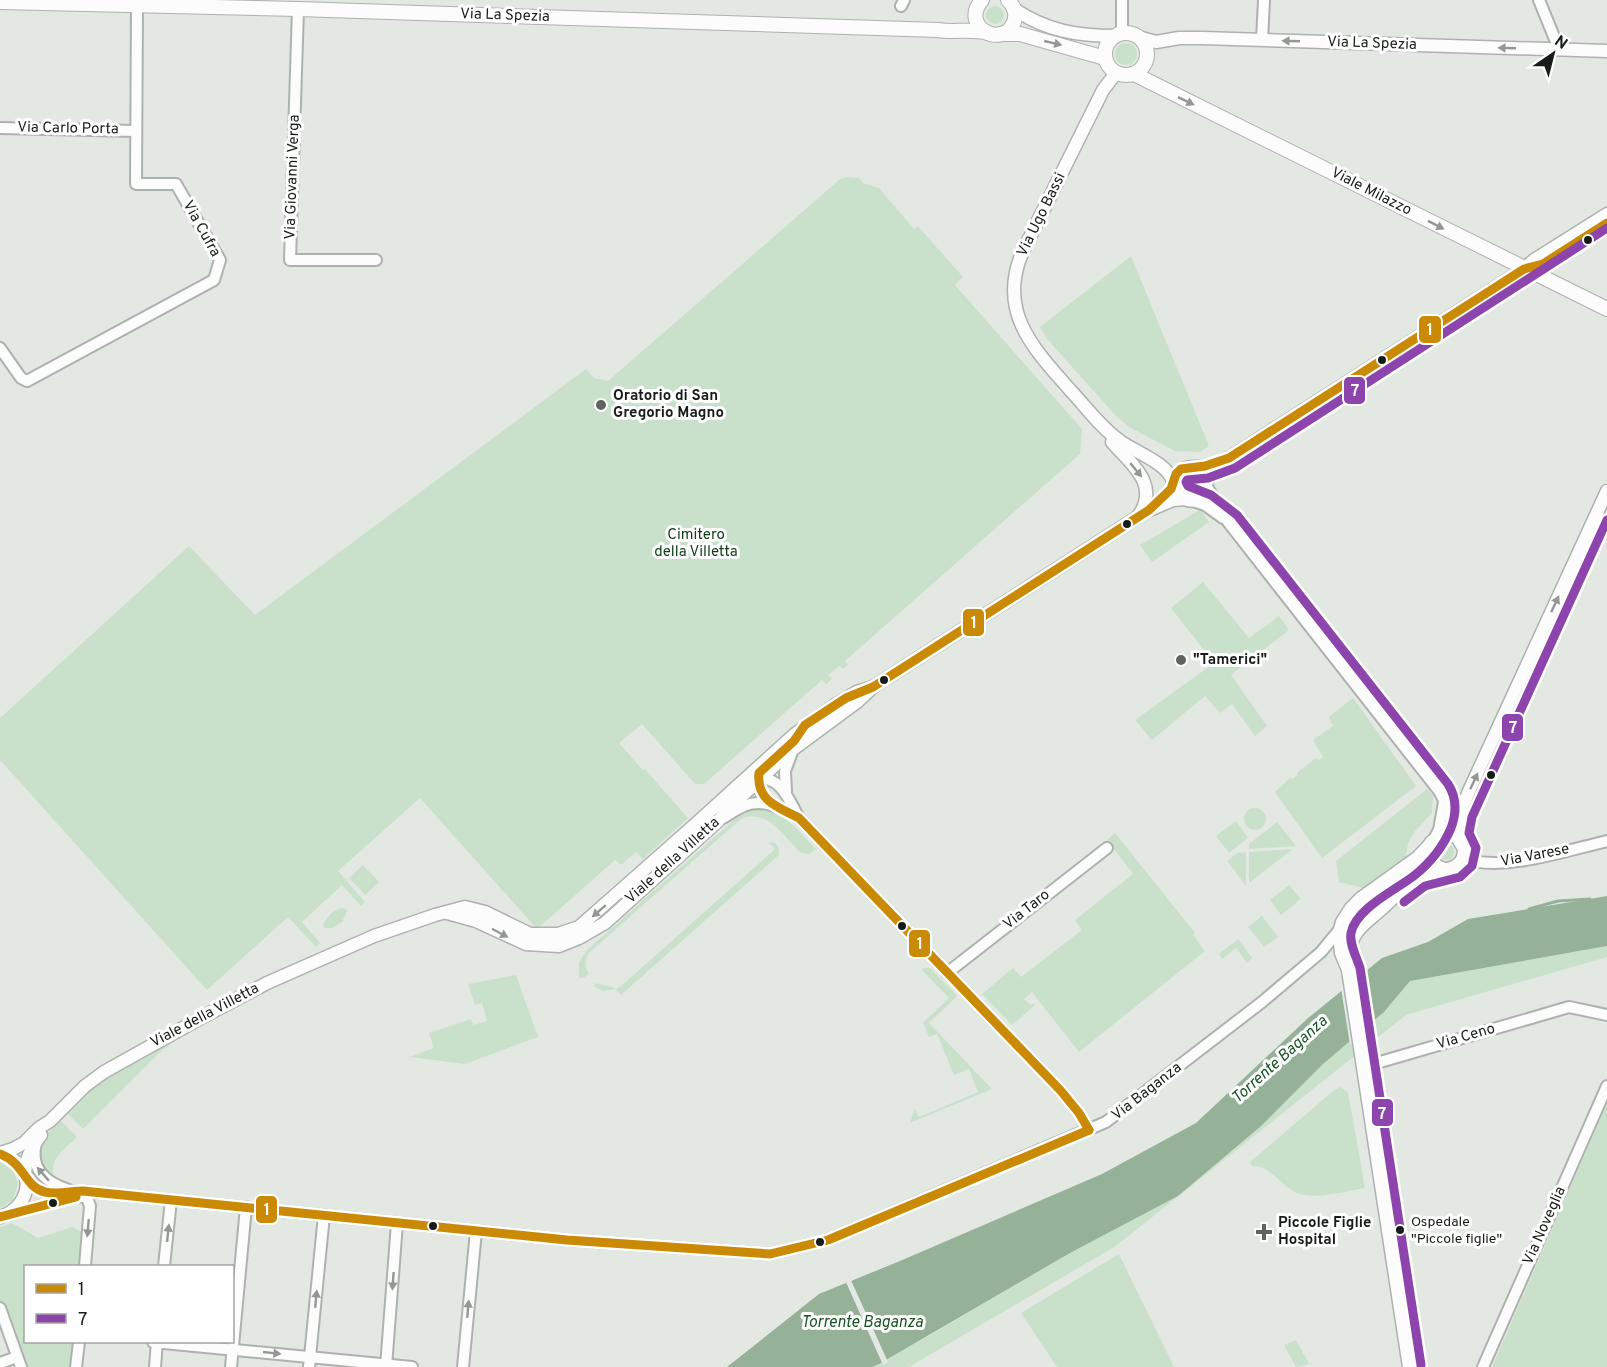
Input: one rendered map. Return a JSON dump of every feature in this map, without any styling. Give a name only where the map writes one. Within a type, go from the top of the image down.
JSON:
[{"type":"main road","name":"Via La Spezia","points":[[0,2],[298,9],[950,32],[976,31],[1020,34],[1105,58]]},
{"type":"main road","name":"Via La Spezia","points":[[938,30],[966,19],[980,2]]},
{"type":"main road","name":"Via La Spezia","points":[[980,2],[975,14],[976,22],[981,29],[994,34],[1008,31],[1014,23],[1011,4]]},
{"type":"main road","name":"Via La Spezia","points":[[1119,34],[1138,37]]},
{"type":"main road","points":[[1119,34],[1107,45],[1105,58],[1107,64],[1116,73],[1128,76],[1144,66],[1147,60],[1146,47],[1138,37]]},
{"type":"main road","name":"Viale Milazzo","points":[[1134,74],[1607,309]]},
{"type":"street","points":[[1119,34],[1122,0]]},
{"type":"street","points":[[1262,40],[1264,0]]},
{"type":"street","points":[[1539,0],[1559,50]]},
{"type":"street","name":"Via La Spezia","points":[[1011,4],[1031,21],[1050,28],[1079,34],[1119,34]]},
{"type":"street","name":"Via Cufra","points":[[0,348],[25,381],[30,381],[214,280],[220,260],[176,184],[136,184],[137,5]]},
{"type":"street","name":"Via Giovanni Verga","points":[[298,9],[290,260],[376,260]]},
{"type":"street","name":"Via La Spezia","points":[[1138,37],[1156,42],[1184,38],[1607,51]]},
{"type":"street","name":"Via Ugo Bassi","points":[[1116,73],[1103,90],[1024,248],[1017,269],[1014,292],[1019,320],[1031,344],[1102,425],[1118,440],[1149,458],[1169,474],[1173,483]]},
{"type":"street","name":"Via Carlo Porta","points":[[0,128],[136,131]]},
{"type":"street","points":[[1188,500],[1200,497],[1211,476],[1229,458],[1607,214]]},
{"type":"street","points":[[1102,425],[1109,438],[1142,475],[1146,483],[1145,503],[1134,520]]},
{"type":"street","name":"Via Ugo Bassi","points":[[1149,458],[1175,466],[1190,467]]},
{"type":"street","points":[[1228,522],[1204,505],[1177,494],[1173,483],[1179,471],[1229,458]]},
{"type":"street","points":[[1190,467],[1202,471],[1207,485],[1228,522],[1431,781],[1452,817],[1454,836]]},
{"type":"street","name":"Viale della Villetta","points":[[444,913],[476,921],[526,944],[546,946],[567,944],[605,923],[719,820],[759,779],[797,746],[873,687],[1134,520],[1169,491],[1173,483]]},
{"type":"street","points":[[1454,836],[1469,791],[1607,491]]},
{"type":"street","name":"Viale della Villetta","points":[[1147,511],[1173,500],[1188,500]]},
{"type":"street","name":"Viale della Villetta","points":[[0,1154],[21,1145],[50,1121],[91,1080],[223,1006],[333,953],[390,930],[460,908],[477,909],[537,935],[558,934],[572,930],[590,918],[805,725],[846,698],[873,687]]},
{"type":"street","points":[[799,818],[774,805],[762,793],[759,779],[761,771],[794,741],[805,725]]},
{"type":"street","points":[[787,795],[784,783],[786,768],[790,754],[797,746]]},
{"type":"street","points":[[724,799],[740,791],[754,778],[777,783],[787,795],[799,818],[1061,1091],[1089,1130]]},
{"type":"street","points":[[1409,1367],[1347,965],[1339,936],[1347,914],[1357,902],[1418,857],[1432,841],[1439,830],[1444,802]]},
{"type":"street","points":[[719,820],[751,803],[774,805]]},
{"type":"street","points":[[1339,936],[1358,917],[1386,896],[1419,876],[1456,867],[1463,858],[1464,849],[1460,840],[1444,834],[1432,841],[1429,850],[1432,861],[1438,867],[1445,869]]},
{"type":"street","name":"Via Varese","points":[[1463,858],[1483,864],[1516,861],[1607,841]]},
{"type":"street","name":"Via Taro","points":[[947,973],[1107,848]]},
{"type":"street","points":[[1347,965],[1350,944],[1355,932],[1399,890]]},
{"type":"street","name":"Via Baganza","points":[[0,1154],[16,1161],[33,1187],[57,1193],[171,1200],[570,1240],[770,1254],[828,1240],[1113,1118],[1243,1017],[1321,952],[1332,948],[1339,936]]},
{"type":"street","name":"Via Ceno","points":[[1362,1063],[1569,1007],[1607,1015]]},
{"type":"street","name":"Via Noveglia","points":[[1483,1367],[1607,1086]]},
{"type":"street","name":"Viale della Villetta","points":[[26,1177],[28,1155],[50,1121]]},
{"type":"street","points":[[39,1137],[34,1153],[39,1172],[56,1185],[87,1198],[90,1204]]},
{"type":"street","name":"Via Baganza","points":[[4,1216],[16,1209],[23,1201],[27,1191],[26,1177]]},
{"type":"street","name":"Via Baganza","points":[[4,1216],[78,1194]]},
{"type":"street","points":[[85,1265],[90,1204],[92,1196],[98,1194]]},
{"type":"street","points":[[164,1265],[171,1200]]},
{"type":"street","points":[[231,1367],[246,1207]]},
{"type":"street","points":[[310,1362],[324,1215]]},
{"type":"street","points":[[386,1366],[398,1223]]},
{"type":"street","points":[[463,1367],[476,1231]]},
{"type":"street","points":[[0,1308],[19,1362],[0,1363]]},
{"type":"street","points":[[76,1367],[78,1343]]},
{"type":"street","points":[[155,1367],[156,1343]]},
{"type":"street","points":[[166,1343],[234,1350],[310,1362],[412,1367]]},
{"type":"green space","points":[[995,6],[1001,9],[1004,15],[1001,21],[995,24],[989,21],[986,15],[989,9]]},
{"type":"green space","points":[[1126,43],[1134,46],[1137,54],[1134,62],[1126,65],[1118,62],[1115,54],[1118,46]]},
{"type":"green space","name":"Cimitero della Villetta","points":[[847,177],[859,178],[863,183],[879,188],[914,229],[918,226],[963,277],[955,285],[1082,429],[1080,454],[845,661],[848,665],[843,669],[839,666],[828,675],[832,679],[826,684],[822,680],[704,784],[695,784],[642,724],[619,743],[688,818],[643,859],[636,852],[621,865],[615,860],[537,929],[420,798],[338,871],[365,902],[361,906],[342,885],[302,922],[320,943],[316,947],[288,917],[207,990],[0,760],[0,718],[189,546],[255,615],[586,369],[594,378],[608,381],[839,180]]},
{"type":"green space","points":[[1131,256],[1209,446],[1200,452],[1175,451],[1129,427],[1116,416],[1048,340],[1040,327]]},
{"type":"green space","points":[[1200,510],[1209,522],[1152,562],[1140,545]]},
{"type":"green space","points":[[1203,582],[1249,638],[1279,616],[1289,630],[1231,675],[1267,726],[1255,736],[1232,704],[1220,713],[1205,696],[1152,740],[1135,720],[1214,663],[1171,608]]},
{"type":"green space","points":[[1353,698],[1416,786],[1322,858],[1275,792],[1316,758],[1319,760],[1323,757],[1313,740],[1333,726],[1329,717]]},
{"type":"green space","points":[[1427,789],[1433,796],[1432,813],[1415,831],[1408,843],[1406,858],[1385,877],[1363,888],[1339,882],[1336,861]]},
{"type":"green space","points":[[1251,808],[1259,808],[1266,815],[1266,823],[1259,830],[1251,830],[1244,823],[1244,815]]},
{"type":"green space","points":[[758,810],[768,811],[784,818],[816,849],[809,854],[801,853],[768,821],[752,817],[742,818],[592,950],[586,961],[589,973],[584,978],[579,978],[579,963],[586,951],[735,819]]},
{"type":"green space","points":[[1236,821],[1248,838],[1229,853],[1216,836]]},
{"type":"green space","points":[[1277,822],[1296,846],[1249,849],[1249,844]]},
{"type":"green space","points":[[1115,833],[1195,933],[1193,935],[1205,951],[1079,1052],[1032,992],[1024,999],[1031,1005],[1034,1003],[1035,1005],[1012,1025],[982,994],[1013,968],[1021,977],[1082,930],[1075,920],[1133,874],[1107,840]]},
{"type":"green space","points":[[774,842],[778,846],[779,855],[621,995],[616,989],[774,850],[774,847],[768,843]]},
{"type":"green space","points":[[1443,844],[1449,844],[1454,852],[1452,858],[1443,860],[1438,855],[1438,849]]},
{"type":"green space","points":[[1293,849],[1249,883],[1249,852]]},
{"type":"green space","points":[[1246,852],[1246,886],[1227,861],[1237,853]]},
{"type":"green space","points":[[363,865],[379,882],[365,895],[349,878]]},
{"type":"green space","points":[[1289,885],[1301,899],[1281,915],[1270,900]]},
{"type":"green space","points":[[345,908],[347,911],[342,922],[332,928],[324,928],[323,924],[331,913]]},
{"type":"green space","points":[[1262,916],[1278,937],[1264,947],[1248,927]]},
{"type":"green space","points":[[1238,939],[1252,958],[1247,963],[1236,948],[1222,959],[1219,954]]},
{"type":"green space","points":[[1607,946],[1607,957],[1406,1015],[1116,1246],[909,1367],[872,1367],[1070,1253],[1178,1196],[1384,1012],[1410,981]]},
{"type":"green space","points":[[930,968],[957,996],[929,1023],[992,1089],[910,1123],[915,1109],[919,1117],[978,1092],[969,1069],[954,1075],[937,1034],[929,1037],[923,1023],[949,998],[922,970]]},
{"type":"green space","points":[[516,975],[538,1037],[465,1064],[410,1057],[434,1048],[429,1033],[471,1019],[473,1025],[487,1021],[482,1003],[475,1005],[468,984]]},
{"type":"green space","points":[[597,983],[616,989],[603,991],[593,986]]},
{"type":"green space","points":[[180,1037],[158,1054],[83,1129],[67,1113],[98,1084]]},
{"type":"green space","points":[[1340,1087],[1348,1092],[1365,1188],[1329,1194],[1302,1195],[1290,1189],[1270,1172],[1252,1166],[1250,1162]]},
{"type":"green space","points":[[1607,1103],[1607,1367],[1492,1367]]},
{"type":"green space","points":[[60,1120],[77,1137],[56,1159],[52,1178],[44,1170],[38,1155],[42,1142]]},
{"type":"green space","points":[[0,1162],[13,1170],[18,1183],[13,1200],[0,1208]]},
{"type":"green space","points":[[12,1223],[38,1238],[72,1227],[85,1233],[82,1265],[24,1265],[24,1343],[76,1343],[75,1348],[72,1348],[70,1366],[72,1367],[24,1367],[0,1300],[0,1227]]},
{"type":"green space","points":[[1119,1254],[1174,1367],[1057,1367],[1021,1313]]},
{"type":"green space","points":[[1296,1340],[1309,1364],[1296,1367],[1284,1345]]},
{"type":"water","name":"Torrente Baganza","points":[[1607,896],[1607,946],[1410,981],[1384,1012],[1322,1065],[1261,1126],[1178,1196],[1070,1253],[879,1364],[872,1367],[727,1367],[819,1294],[1102,1174],[1196,1123],[1307,1019],[1382,958],[1428,942],[1468,919]]},
{"type":"pier","points":[[1358,973],[1367,1031],[1350,1045],[1341,988]]},
{"type":"pier","points":[[850,1278],[888,1362],[883,1365],[845,1280]]},
{"type":"waterway","name":"Torrente Baganza","points":[[1529,909],[1558,901],[1590,899]]},
{"type":"transit line","name":"1","points":[[1089,1130],[1061,1091],[799,818],[776,806],[765,797],[759,783],[759,773],[794,741],[805,725],[846,698],[873,687],[1149,510],[1171,489],[1176,474],[1181,469],[1205,466],[1229,458],[1524,269],[1543,264],[1607,223]]},
{"type":"transit line","name":"7","points":[[1421,1365],[1360,968],[1352,946],[1351,933],[1354,924],[1368,908],[1415,875],[1440,848],[1453,822],[1455,811],[1453,795],[1448,784],[1237,515],[1211,495],[1188,486],[1186,482],[1208,478],[1235,468],[1607,228]]},
{"type":"transit line","name":"7","points":[[1404,902],[1425,886],[1460,877],[1472,866],[1476,848],[1469,833],[1472,817],[1607,520]]},
{"type":"transit line","name":"1","points":[[0,1154],[15,1163],[38,1189],[50,1193],[83,1191],[567,1240],[770,1254],[828,1240],[1089,1130]]},
{"type":"transit line","name":"1","points":[[0,1217],[76,1197]]},
{"type":"place","name":"Oratorio di San Gregorio Magno","points":[[601,405]]},
{"type":"place","name":"\"Tamerici\"","points":[[1181,660]]},
{"type":"place","name":"Ospedale \"Piccole figlie\"","points":[[1400,1230]]},
{"type":"place","name":"Piccole Figlie Hospital","points":[[1264,1232]]}]
